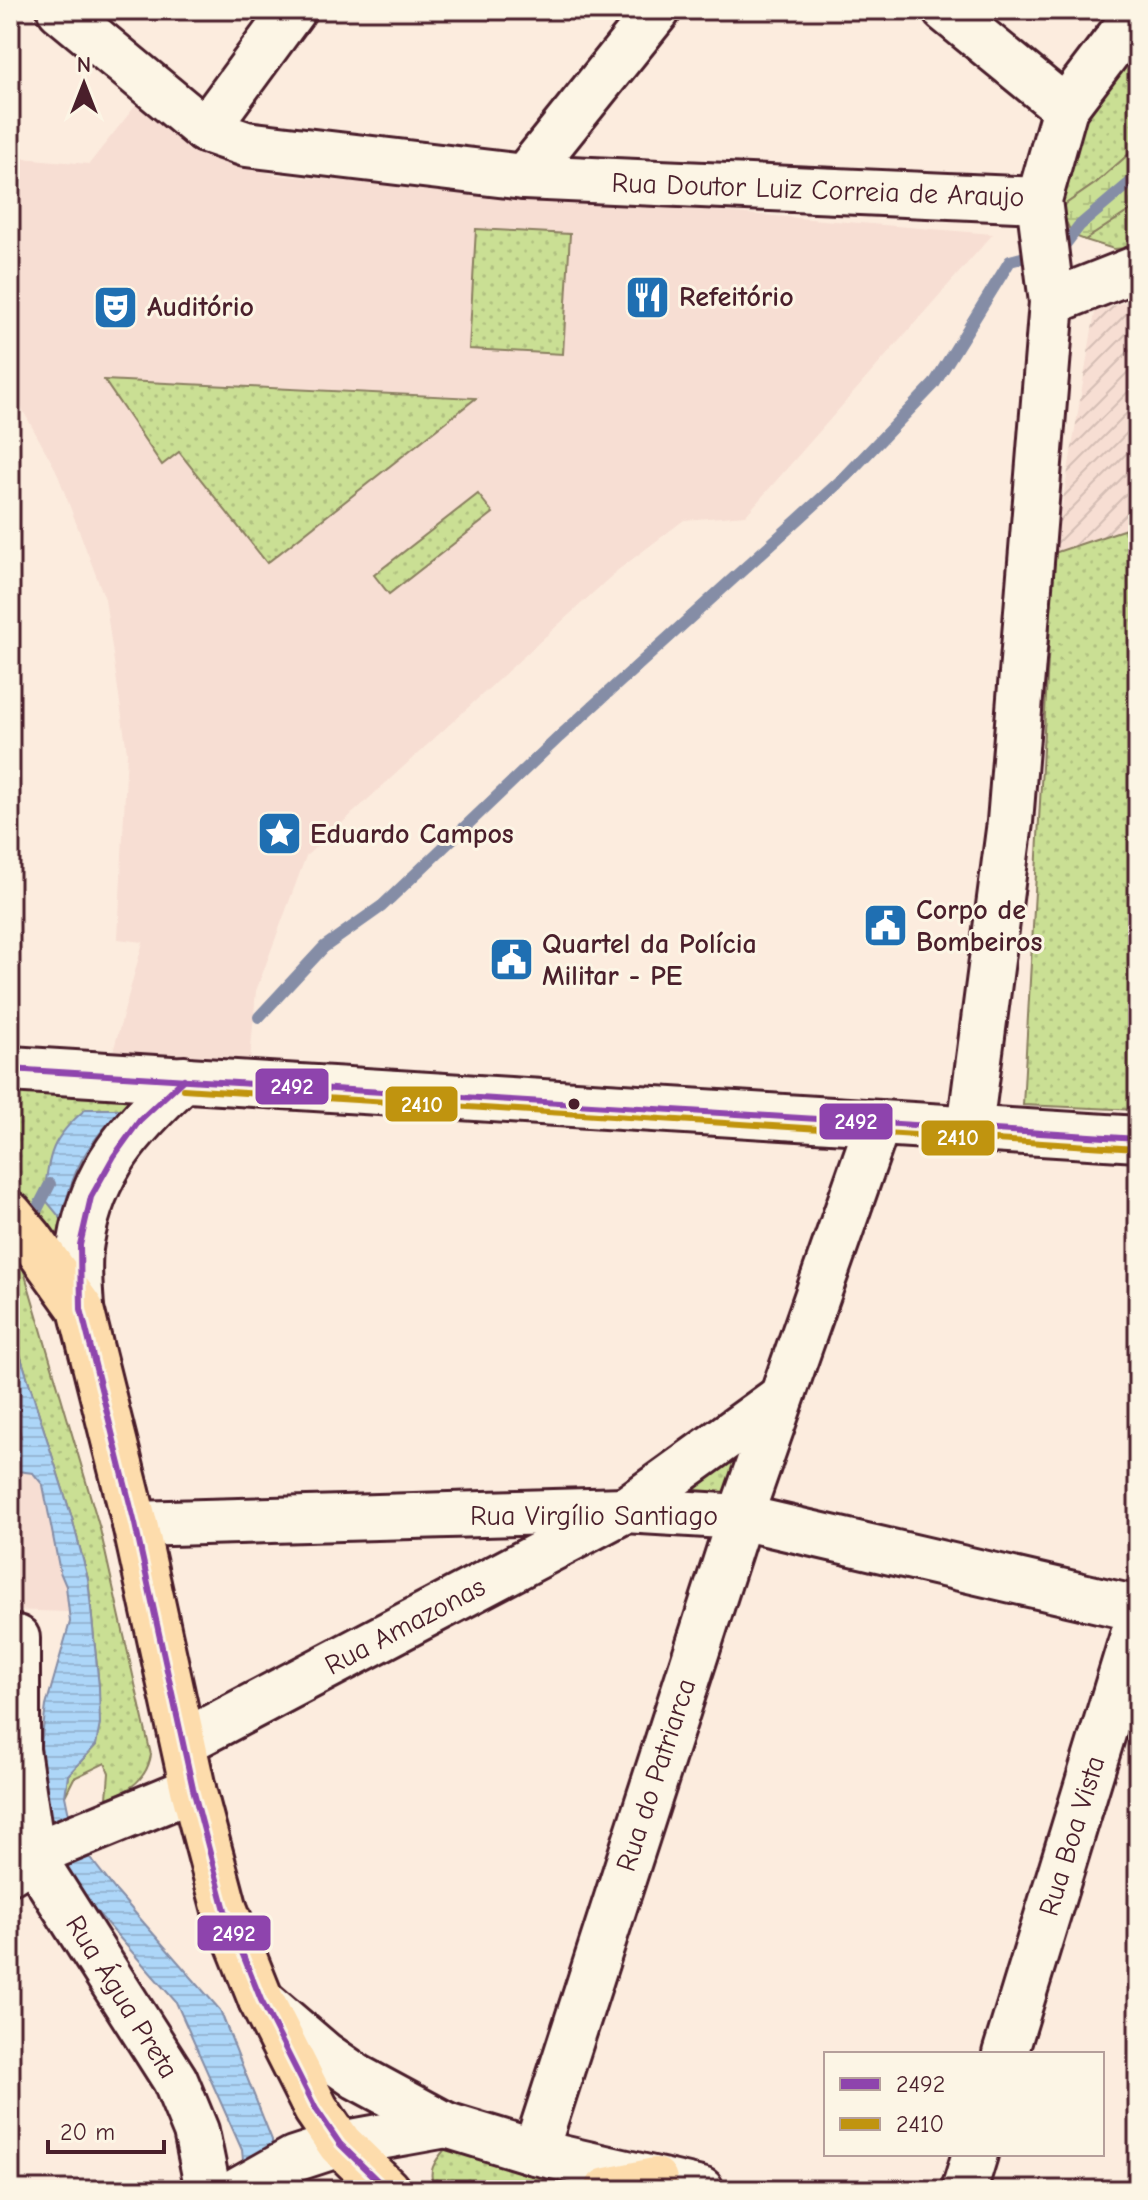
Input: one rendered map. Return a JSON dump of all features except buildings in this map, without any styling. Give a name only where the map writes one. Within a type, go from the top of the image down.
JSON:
[{"type":"main road","points":[[20,1226],[81,1309],[135,1524],[193,1789],[225,1910],[261,2000],[316,2109],[340,2144],[387,2190]]},
{"type":"main road","points":[[607,2190],[655,2180]]},
{"type":"street","name":"Rua Doutor Luiz Correia de Araujo","points":[[60,10],[205,130],[246,144],[524,177],[1040,210],[1065,108],[1138,12]]},
{"type":"street","points":[[205,130],[293,10]]},
{"type":"street","points":[[524,177],[658,10]]},
{"type":"street","points":[[945,10],[1065,108]]},
{"type":"street","points":[[970,1128],[1010,822],[1051,293],[1040,210]]},
{"type":"street","points":[[1051,293],[1138,268]]},
{"type":"street","points":[[10,1069],[1138,1139]]},
{"type":"street","points":[[81,1309],[80,1245],[91,1197],[114,1156],[140,1120],[184,1079]]},
{"type":"street","name":"Rua do Patriarca","points":[[535,2152],[740,1517],[878,1123]]},
{"type":"street","points":[[625,1510],[780,1398]]},
{"type":"street","name":"Rua Virgílio Santiago","points":[[135,1524],[625,1510],[740,1517],[1138,1609]]},
{"type":"street","name":"Rua Amazonas","points":[[184,1742],[625,1510]]},
{"type":"street","name":"Rua Boa Vista","points":[[1006,2052],[1138,1619]]},
{"type":"street","points":[[17,1638],[17,1750],[30,1859],[193,1789]]},
{"type":"street","name":"Rua Água Preta","points":[[30,1859],[175,2080],[196,2131],[208,2190]]},
{"type":"street","points":[[261,2000],[324,2054],[357,2077],[446,2125],[535,2152],[701,2190]]},
{"type":"street","points":[[239,2190],[294,2159],[340,2144],[446,2125]]},
{"type":"street","points":[[964,2190],[974,2156]]},
{"type":"shaded area","points":[[136,105],[191,149],[276,175],[993,234],[746,515],[684,520],[618,570],[306,856],[256,991],[250,1060],[113,1052],[143,942],[118,939],[127,752],[105,599],[56,470],[10,387],[10,157],[89,164]]},
{"type":"shaded area","points":[[1138,298],[1138,525],[1054,553],[1095,312]]},
{"type":"shaded area","points":[[10,1470],[33,1473],[43,1485],[60,1572],[66,1586],[68,1612],[10,1610]]},
{"type":"green space","points":[[1138,39],[1138,146],[1096,183],[1060,208],[1067,159],[1084,105]]},
{"type":"green space","points":[[1138,146],[1138,205],[1085,240],[1072,235],[1060,208],[1096,183]]},
{"type":"green space","points":[[1138,205],[1138,247],[1114,249],[1085,240]]},
{"type":"green space","points":[[476,229],[570,234],[563,354],[469,349]]},
{"type":"green space","points":[[104,380],[476,398],[267,563],[179,452],[162,465]]},
{"type":"green space","points":[[478,494],[493,513],[389,594],[374,575]]},
{"type":"green space","points":[[1138,525],[1138,1110],[1023,1105],[1054,553]]},
{"type":"green space","points":[[10,1092],[143,1099],[68,1245],[10,1189]]},
{"type":"green space","points":[[18,1251],[100,1529],[151,1755],[146,1771],[136,1783],[107,1798],[109,1773],[105,1763],[74,1778],[65,1796],[68,1775],[96,1745],[99,1687],[88,1579],[72,1518],[10,1323],[10,1266]]},
{"type":"green space","points":[[747,1447],[731,1497],[685,1488]]},
{"type":"green space","points":[[446,2148],[567,2174],[571,2190],[436,2190],[432,2172]]},
{"type":"water","points":[[86,1109],[122,1109],[82,1159],[70,1187],[62,1220],[44,1198],[50,1158],[65,1129]]},
{"type":"water","points":[[10,1323],[72,1518],[88,1579],[100,1724],[96,1745],[68,1775],[65,1796],[70,1820],[81,1846],[116,1891],[220,2010],[272,2140],[271,2190],[246,2190],[242,2150],[176,2002],[75,1887],[48,1832],[41,1744],[46,1706],[70,1622],[66,1586],[60,1572],[43,1485],[33,1473],[10,1470],[10,1433],[21,1437],[10,1396]]},
{"type":"waterway","points":[[259,1017],[324,947],[382,906],[559,737],[846,476],[934,384],[1010,261],[1063,247],[1079,226],[1138,176]]},
{"type":"waterway","points":[[29,1225],[50,1184]]},
{"type":"transit line","name":"2492","points":[[10,1069],[1138,1139]]},
{"type":"transit line","name":"2492","points":[[184,1079],[140,1120],[114,1156],[91,1197],[80,1245],[81,1309],[135,1524],[193,1789],[225,1910],[261,2000],[316,2109],[340,2144],[387,2190]]},
{"type":"transit line","name":"2410","points":[[183,1089],[1137,1149]]},
{"type":"place","name":"Refeitório","points":[[648,297]]},
{"type":"place","name":"Auditório","points":[[116,307]]},
{"type":"place","name":"Eduardo Campos","points":[[279,834]]},
{"type":"place","name":"Corpo de Bombeiros","points":[[885,926]]},
{"type":"place","name":"Quartel da Polícia Militar - PE","points":[[511,960]]}]
